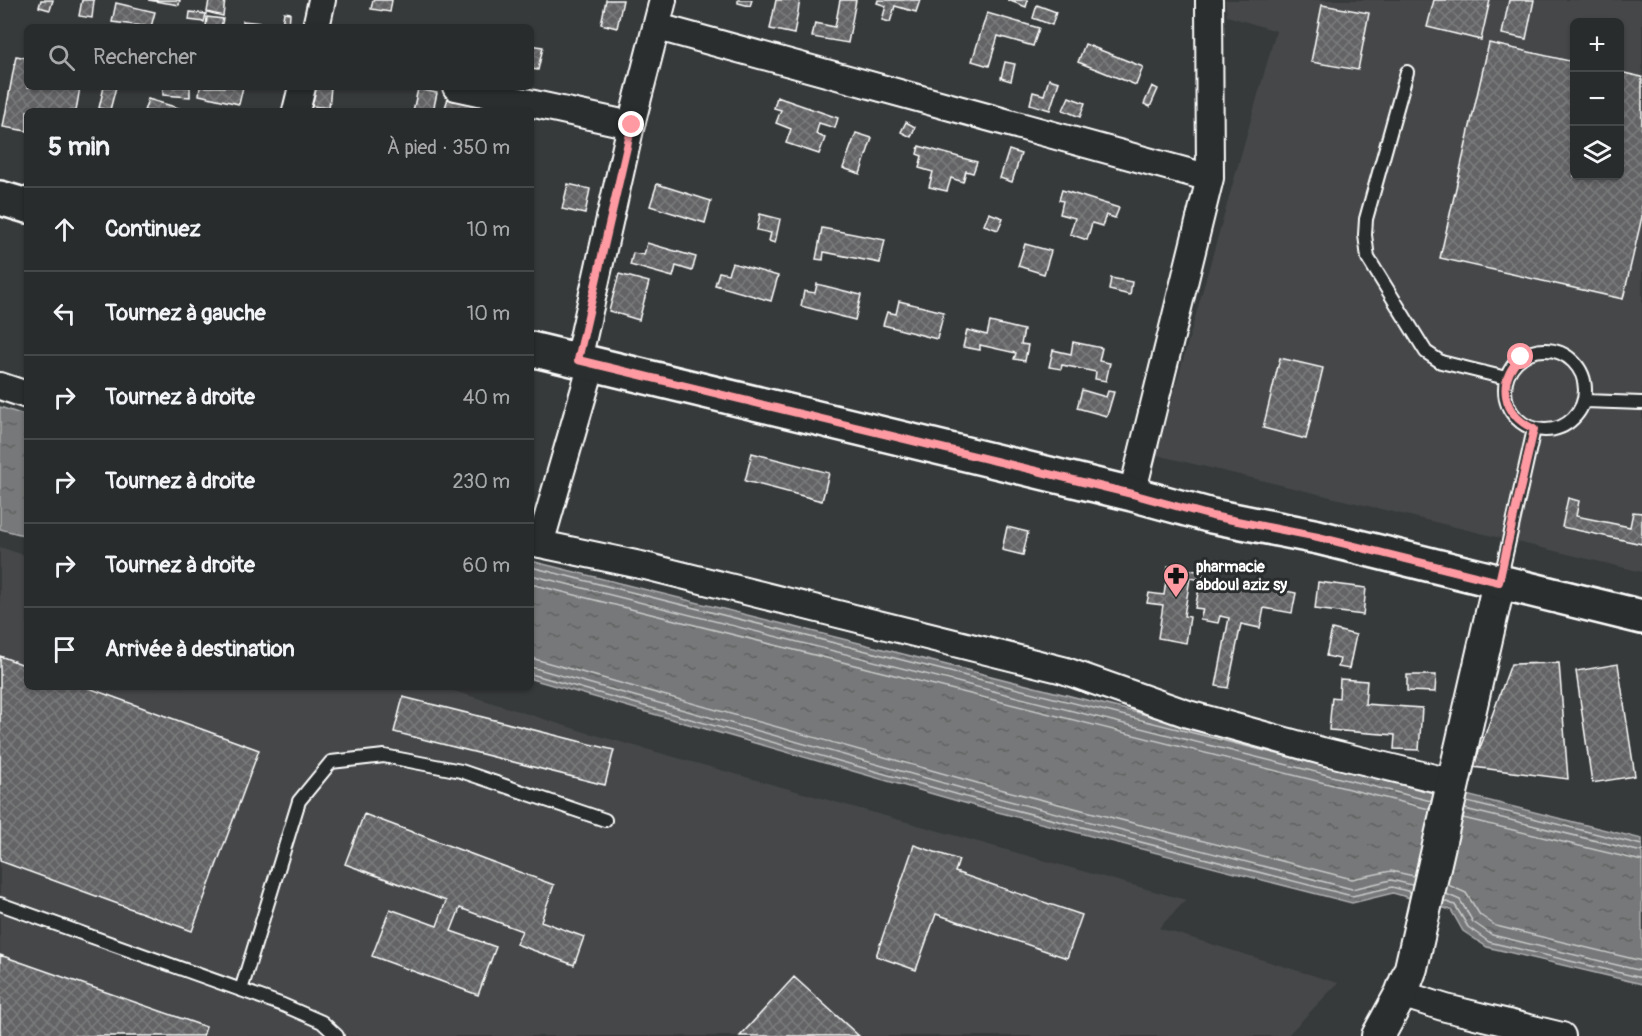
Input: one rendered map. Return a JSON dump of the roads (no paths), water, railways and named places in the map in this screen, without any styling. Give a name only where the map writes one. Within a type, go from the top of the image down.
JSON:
[{"type":"main road","points":[[0,198],[24,205]]},
{"type":"main road","points":[[534,350],[1132,494],[1212,516],[1318,537],[1642,617]]},
{"type":"street","points":[[317,24],[322,0]]},
{"type":"street","points":[[663,0],[632,125],[585,362],[536,543],[645,566],[1064,670],[1188,714],[1322,751],[1455,783]]},
{"type":"street","points":[[1132,494],[1210,178],[1209,0]]},
{"type":"street","points":[[658,27],[1210,178]]},
{"type":"street","points":[[297,108],[301,90]]},
{"type":"street","points":[[470,90],[632,125]]},
{"type":"street","points":[[0,387],[24,394]]},
{"type":"street","points":[[1378,1036],[1401,994],[1411,968],[1499,582]]},
{"type":"street","points":[[1401,994],[1446,1008],[1562,1036]]},
{"type":"lane","points":[[1407,72],[1366,219],[1365,235],[1368,258],[1426,352],[1440,362],[1506,378]]},
{"type":"lane","points":[[1546,349],[1559,351],[1571,358],[1580,369],[1585,381],[1584,400],[1573,420],[1561,427],[1548,430],[1534,429],[1513,415],[1504,390],[1506,378],[1517,361],[1533,351],[1546,349]]},
{"type":"lane","points":[[1584,400],[1642,403]]},
{"type":"lane","points":[[1499,582],[1534,429]]},
{"type":"lane","points":[[241,990],[299,801],[331,762],[384,756],[461,771],[605,819]]},
{"type":"lane","points":[[0,904],[241,990],[322,1022],[337,1036]]},
{"type":"water","points":[[0,407],[24,415],[24,535],[0,529]]},
{"type":"water","points":[[534,562],[1642,839],[1642,984],[1487,947],[1463,931],[1451,910],[1393,893],[1352,903],[982,808],[534,680]]},
{"type":"place","name":"pharmacie abdoul aziz sy","points":[[1176,599]]}]
